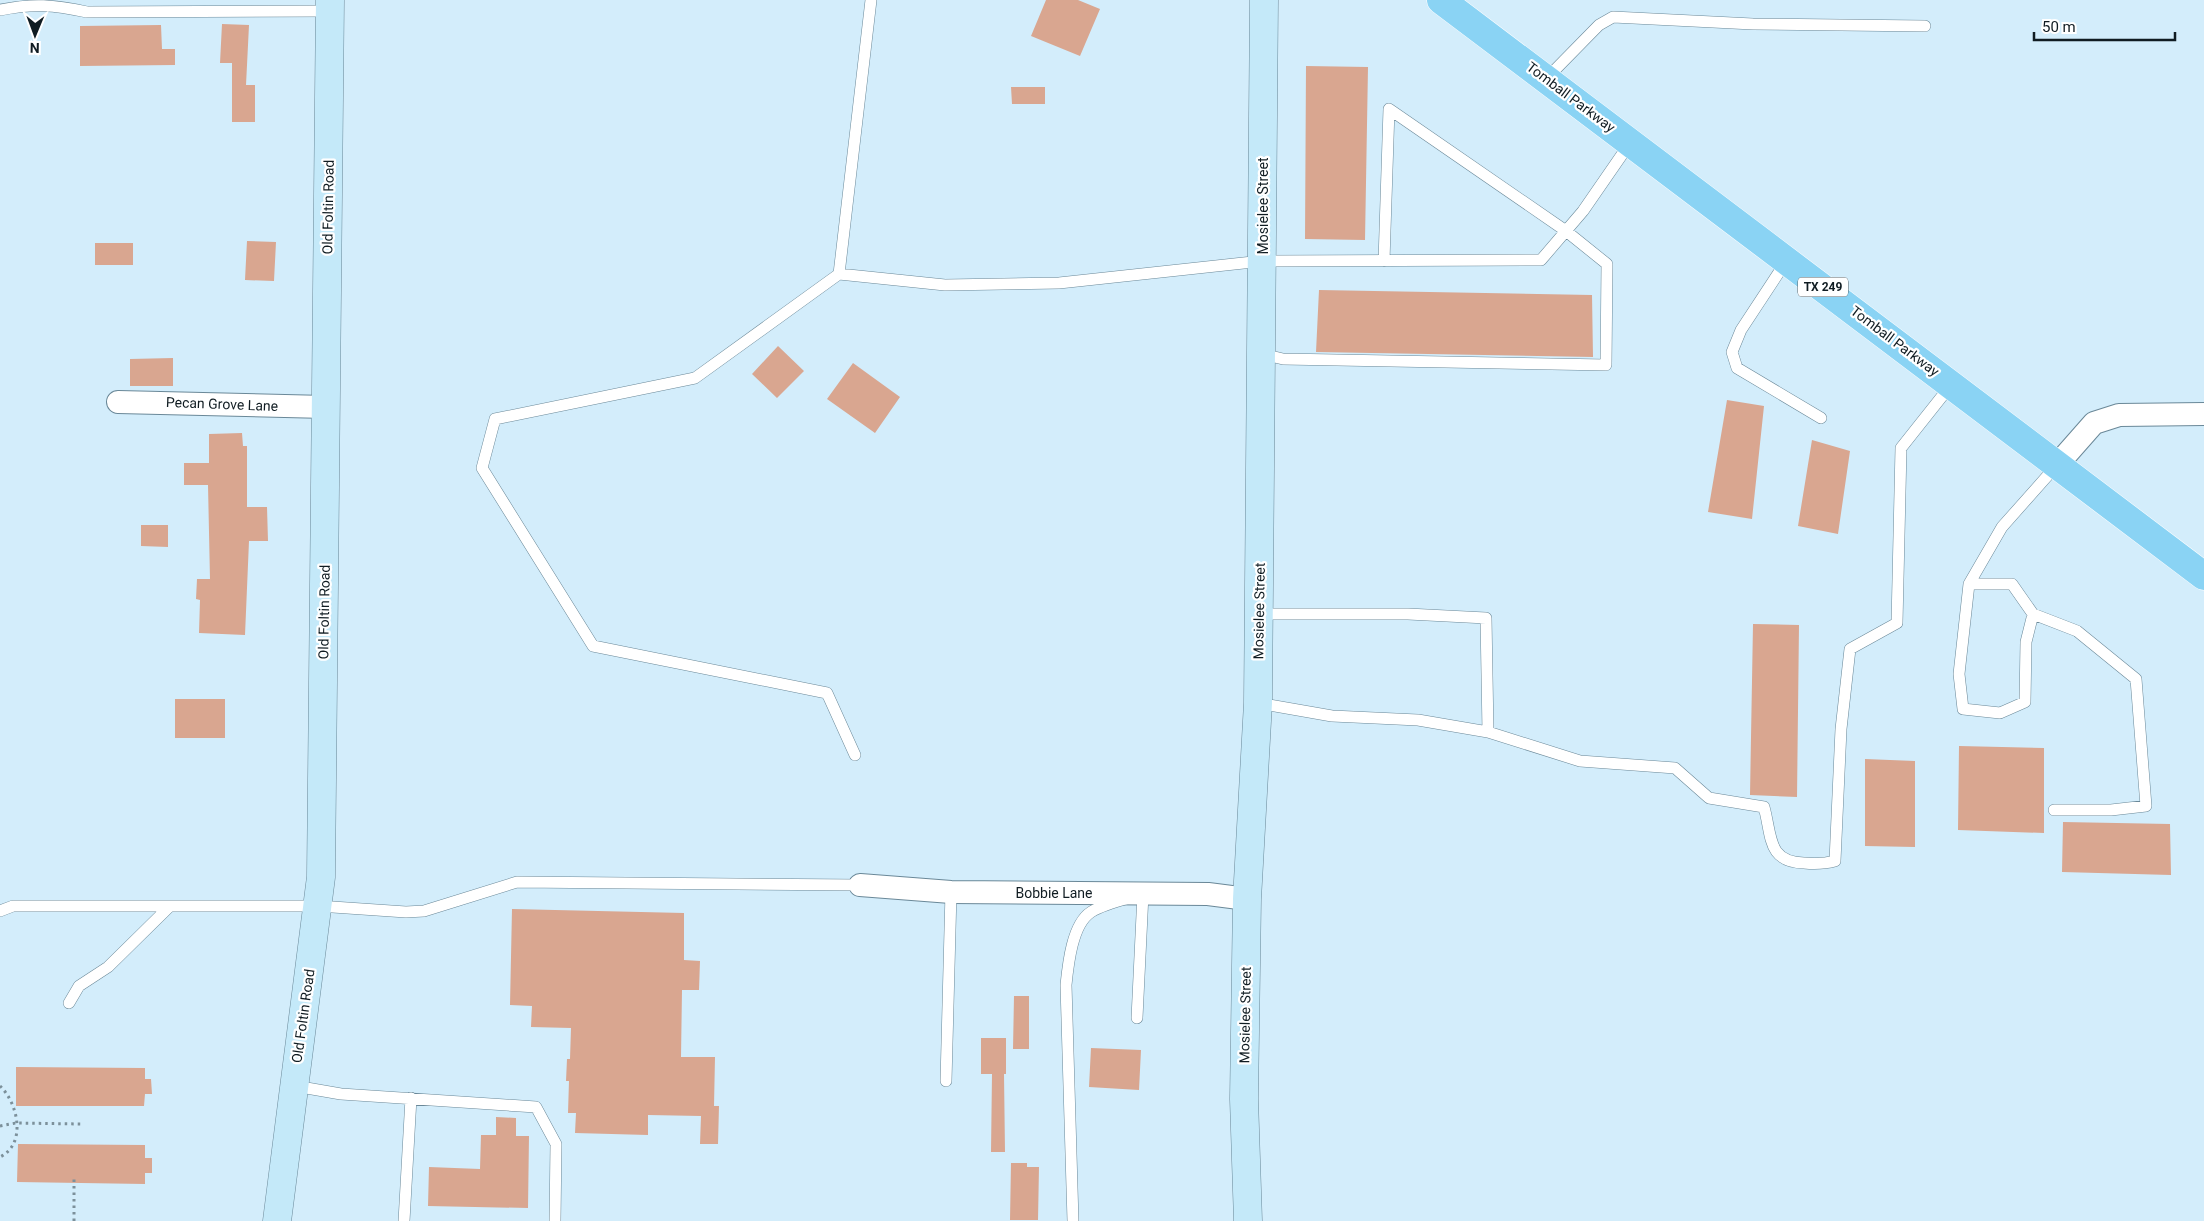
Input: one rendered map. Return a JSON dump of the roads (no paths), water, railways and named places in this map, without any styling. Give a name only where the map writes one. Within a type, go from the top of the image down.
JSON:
[{"type":"main road","name":"Tomball Parkway","points":[[1441,0],[2204,576]]},
{"type":"street","name":"Mosielee Street","points":[[1248,1221],[1244,1099],[1247,899],[1258,703],[1264,0]]},
{"type":"street","name":"Old Foltin Road","points":[[277,1221],[322,877],[330,6]]},
{"type":"street","name":"Pecan Grove Lane","points":[[118,402],[326,407]]},
{"type":"street","points":[[2057,465],[2094,423],[2119,415],[2204,414]]},
{"type":"street","name":"Bobbie Lane","points":[[860,884],[951,892],[1208,894],[1247,899]]},
{"type":"lane","points":[[839,274],[871,0]]},
{"type":"lane","points":[[0,10],[24,5],[51,4],[87,12],[330,6]]},
{"type":"lane","points":[[1546,79],[1600,25],[1613,17],[1727,24],[1925,26]]},
{"type":"lane","points":[[1262,354],[1283,359],[1606,365],[1607,264],[1566,231],[1389,109],[1384,261]]},
{"type":"lane","points":[[855,755],[827,694],[593,646],[482,468],[495,419],[695,378],[839,274],[945,285],[1060,283],[1262,261],[1541,260],[1583,211],[1631,142]]},
{"type":"lane","points":[[1787,260],[1741,330],[1732,352],[1737,368],[1821,418]]},
{"type":"lane","points":[[1258,703],[1332,716],[1418,720],[1488,732],[1580,760],[1676,768],[1708,798],[1764,807],[1775,850],[1779,857],[1789,863],[1825,864],[1835,860],[1841,729],[1850,649],[1897,622],[1900,448],[1952,384]]},
{"type":"lane","points":[[2033,614],[2026,642],[2025,702],[2000,713],[1963,709],[1959,674],[1968,584],[2002,527],[2057,465]]},
{"type":"lane","points":[[1968,584],[2012,584],[2033,614],[2077,631],[2136,679],[2146,806],[2111,810],[2054,810]]},
{"type":"lane","points":[[1259,614],[1408,614],[1486,618],[1488,732]]},
{"type":"lane","points":[[0,911],[13,906],[318,906],[424,911],[517,882],[860,884]]},
{"type":"lane","points":[[946,1081],[951,892]]},
{"type":"lane","points":[[1073,1221],[1066,985],[1070,955],[1077,931],[1090,912],[1143,894],[1137,1018]]},
{"type":"lane","points":[[69,1003],[79,986],[108,967],[169,907]]},
{"type":"lane","points":[[296,1086],[341,1094],[536,1107],[556,1144],[555,1221]]},
{"type":"lane","points":[[404,1221],[411,1098]]}]
